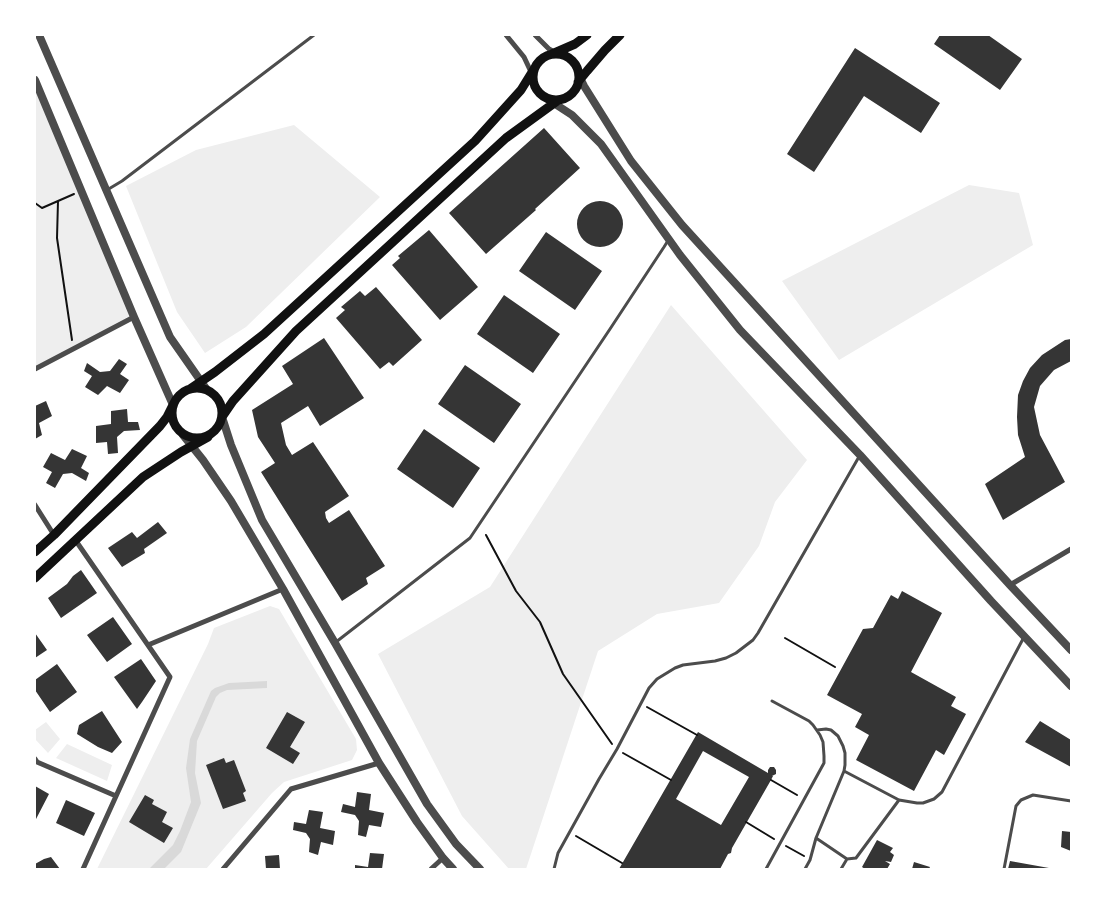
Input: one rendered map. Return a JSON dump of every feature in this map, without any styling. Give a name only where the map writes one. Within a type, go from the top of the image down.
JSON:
[{"type":"main road","points":[[35,552],[54,535],[160,426],[177,398],[183,392],[201,382],[264,334],[475,141],[521,90],[538,62],[544,57],[575,44],[587,35]]},
{"type":"main road","points":[[579,79],[620,35]]},
{"type":"main road","points":[[222,417],[233,401],[296,331],[506,138],[553,101],[564,99],[576,90],[579,79],[577,68],[566,57],[555,54]]},
{"type":"main road","points":[[533,73],[533,84],[537,91],[542,96],[553,101]]},
{"type":"main road","points":[[35,578],[143,478],[215,432],[220,425],[222,417],[222,408],[219,400],[207,390],[199,388],[190,389]]},
{"type":"main road","points":[[173,405],[173,421],[177,429],[191,438],[208,437]]},
{"type":"street","points":[[39,35],[170,337],[207,390]]},
{"type":"street","points":[[506,35],[533,73]]},
{"type":"street","points":[[536,35],[555,54]]},
{"type":"street","points":[[579,79],[631,161],[682,225],[1071,650]]},
{"type":"street","points":[[35,80],[134,317],[173,405]]},
{"type":"street","points":[[553,101],[572,115],[601,144],[680,255],[740,330],[860,455],[1071,686]]},
{"type":"street","points":[[35,370],[134,317]]},
{"type":"street","points":[[222,417],[231,445],[262,520],[427,804],[456,844],[480,869]]},
{"type":"street","points":[[183,434],[230,500],[283,589],[379,763],[417,822],[453,869]]},
{"type":"street","points":[[35,505],[54,535]]},
{"type":"street","points":[[76,540],[170,677],[83,869]]},
{"type":"street","points":[[1010,585],[1071,549]]},
{"type":"street","points":[[148,645],[283,589]]},
{"type":"street","points":[[36,762],[116,796]]},
{"type":"street","points":[[223,869],[291,788],[379,763]]},
{"type":"street","points":[[431,869],[443,858]]},
{"type":"lane","points":[[106,190],[122,181],[314,35]]},
{"type":"lane","points":[[335,643],[470,538],[616,321],[669,238]]},
{"type":"lane","points":[[554,869],[558,853],[569,832],[649,688],[666,672],[683,665],[726,658],[745,647],[752,640],[758,633],[860,455]]},
{"type":"lane","points":[[844,771],[900,800],[917,804],[934,799],[942,792],[1024,636]]},
{"type":"lane","points":[[766,869],[824,763],[823,742],[817,730],[809,721],[772,701]]},
{"type":"lane","points":[[805,869],[844,771],[845,753],[838,736],[826,728],[817,730]]},
{"type":"lane","points":[[1004,869],[1016,806],[1021,800],[1032,795],[1071,801]]},
{"type":"lane","points":[[816,838],[847,859],[856,858],[900,800]]},
{"type":"lane","points":[[841,869],[847,859]]},
{"type":"path","points":[[35,203],[42,208],[82,191]]},
{"type":"path","points":[[58,201],[58,238],[73,350]]},
{"type":"path","points":[[486,535],[516,591],[540,622],[562,674],[616,749],[671,780]]},
{"type":"path","points":[[785,638],[835,667]]},
{"type":"path","points":[[641,703],[697,735]]},
{"type":"path","points":[[771,780],[804,799]]},
{"type":"path","points":[[569,832],[622,864]]},
{"type":"shaded area","points":[[35,80],[134,317],[35,370]]},
{"type":"shaded area","points":[[294,125],[380,197],[246,327],[205,353],[177,312],[126,186],[196,150]]},
{"type":"shaded area","points":[[969,185],[1019,193],[1033,245],[839,360],[782,281]]},
{"type":"shaded area","points":[[671,305],[807,460],[775,502],[759,546],[719,603],[657,614],[598,651],[526,869],[509,869],[462,816],[378,654],[490,587]]},
{"type":"shaded area","points":[[270,606],[279,609],[356,739],[357,750],[352,760],[284,782],[272,793],[206,869],[97,869],[208,644],[214,628]]},
{"type":"shaded area","points":[[267,681],[267,688],[227,690],[216,697],[197,741],[195,773],[201,803],[181,852],[164,869],[149,869],[173,845],[191,802],[186,768],[190,739],[211,691],[229,683]]},
{"type":"shaded area","points":[[46,722],[60,739],[48,753],[35,739],[35,730]]},
{"type":"shaded area","points":[[67,744],[112,765],[107,781],[56,758]]},
{"type":"building","points":[[940,35],[988,35],[1022,59],[1000,90],[934,44]]},
{"type":"building","points":[[855,48],[940,103],[921,133],[864,96],[814,172],[787,154]]},
{"type":"building","points":[[544,128],[580,168],[486,254],[449,213]]},
{"type":"building","points":[[595,201],[605,201],[619,211],[623,224],[619,237],[613,243],[605,247],[595,247],[581,237],[577,229],[577,219],[587,205]]},
{"type":"building","points":[[429,230],[478,287],[440,320],[392,265],[400,258],[398,256]]},
{"type":"building","points":[[546,232],[602,271],[575,310],[519,271]]},
{"type":"building","points":[[376,287],[422,340],[393,366],[389,362],[380,369],[336,318],[345,310],[341,307],[360,291],[365,296]]},
{"type":"building","points":[[504,295],[560,334],[533,373],[477,334]]},
{"type":"building","points":[[324,338],[364,398],[320,426],[308,406],[281,423],[286,445],[292,455],[313,442],[349,496],[325,512],[329,523],[349,510],[385,566],[366,578],[368,584],[342,601],[261,472],[275,463],[258,437],[252,410],[293,384],[282,366]]},
{"type":"building","points":[[1071,339],[1071,361],[1054,370],[1040,386],[1034,407],[1040,435],[1065,482],[1003,520],[985,484],[1025,457],[1018,435],[1017,417],[1018,395],[1023,381],[1030,368],[1042,355],[1065,340]]},
{"type":"building","points":[[119,359],[127,364],[120,374],[129,380],[120,393],[107,386],[98,395],[85,387],[92,376],[84,371],[87,363],[100,372],[110,371]]},
{"type":"building","points":[[465,365],[521,404],[494,443],[438,404]]},
{"type":"building","points":[[46,401],[52,416],[39,423],[42,435],[35,439],[35,406]]},
{"type":"building","points":[[127,409],[128,422],[138,422],[140,430],[124,431],[117,437],[118,453],[108,454],[107,442],[96,443],[96,426],[111,424],[111,411]]},
{"type":"building","points":[[424,429],[480,468],[453,508],[397,469]]},
{"type":"building","points":[[72,449],[87,456],[81,468],[89,473],[86,481],[72,473],[63,474],[55,488],[46,483],[52,472],[43,467],[51,453],[65,460]]},
{"type":"building","points":[[158,522],[167,533],[144,549],[145,553],[122,567],[108,548],[132,532],[137,538]]},
{"type":"building","points":[[81,570],[97,593],[61,618],[48,598],[67,584]]},
{"type":"building","points":[[902,591],[942,613],[911,672],[956,697],[951,706],[966,714],[944,755],[936,750],[914,791],[856,760],[869,735],[855,727],[862,714],[827,695],[863,629],[873,628],[891,595],[898,599]]},
{"type":"building","points":[[113,617],[132,644],[107,662],[87,635]]},
{"type":"building","points":[[35,633],[47,650],[35,658]]},
{"type":"building","points":[[141,659],[156,681],[137,709],[114,677]]},
{"type":"building","points":[[57,664],[77,692],[50,712],[35,690],[35,680]]},
{"type":"building","points":[[102,711],[122,742],[112,753],[77,734],[79,725]]},
{"type":"building","points":[[287,712],[305,722],[290,747],[300,753],[293,764],[266,748]]},
{"type":"building","points":[[1040,721],[1071,740],[1071,767],[1025,742]]},
{"type":"building","points":[[698,732],[768,773],[770,767],[774,767],[776,770],[776,774],[772,776],[731,853],[728,854],[720,869],[619,869]],"holes":[[[703,751],[749,777],[721,825],[676,799]]]},
{"type":"building","points":[[224,758],[226,763],[234,760],[246,791],[243,793],[246,801],[223,809],[206,765]]},
{"type":"building","points":[[35,786],[49,794],[35,821]]},
{"type":"building","points":[[357,792],[371,794],[369,810],[384,813],[381,827],[369,825],[366,837],[358,835],[359,821],[355,815],[341,812],[343,804],[355,807]]},
{"type":"building","points":[[145,795],[154,800],[152,804],[167,812],[162,822],[173,828],[164,843],[129,822]]},
{"type":"building","points":[[66,800],[95,813],[84,836],[56,823]]},
{"type":"building","points":[[309,810],[323,812],[320,828],[335,831],[333,845],[321,842],[318,855],[309,852],[310,839],[306,833],[293,830],[294,822],[306,824]]},
{"type":"building","points":[[1062,831],[1071,832],[1071,851],[1061,847]]},
{"type":"building","points":[[877,840],[893,848],[890,852],[894,855],[891,862],[885,861],[890,864],[887,869],[865,869],[862,867]]},
{"type":"building","points":[[370,853],[384,854],[382,869],[355,869],[355,865],[368,867]]},
{"type":"building","points":[[279,855],[280,869],[266,869],[265,856]]},
{"type":"building","points":[[51,857],[60,869],[35,869],[35,864]]},
{"type":"building","points":[[1010,861],[1049,868],[1049,869],[1008,869]]},
{"type":"building","points":[[914,862],[930,867],[929,869],[912,869]]}]
